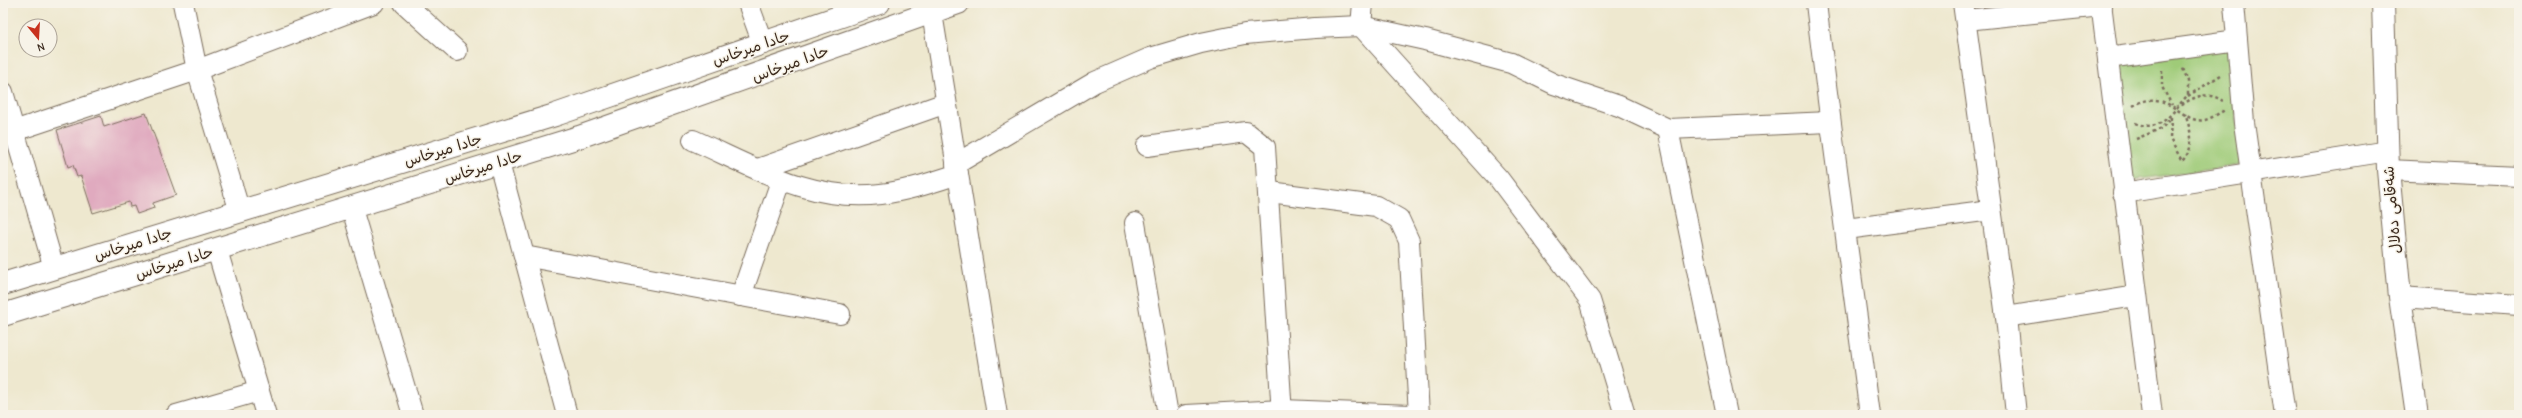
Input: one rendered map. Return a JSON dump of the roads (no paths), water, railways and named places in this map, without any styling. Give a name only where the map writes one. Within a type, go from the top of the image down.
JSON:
[{"type":"main road","name":"جادا ميرخاس","points":[[3,284],[555,115],[879,3]]},
{"type":"main road","name":"حادا ميرخاس","points":[[3,315],[499,163],[690,99],[958,3]]},
{"type":"main road","name":"شەقامی دەلال","points":[[2383,3],[2388,160],[2400,297],[2417,415]]},
{"type":"street","points":[[183,3],[197,70],[240,212]]},
{"type":"street","points":[[14,131],[197,70],[374,3]]},
{"type":"street","points":[[404,3],[457,51]]},
{"type":"street","points":[[748,3],[763,44]]},
{"type":"street","points":[[1363,3],[1361,26],[1499,179],[1590,300],[1625,415]]},
{"type":"street","points":[[1816,3],[1830,122],[1846,229],[1870,415]]},
{"type":"street","points":[[2234,3],[2239,67],[2252,174],[2285,415]]},
{"type":"street","points":[[2016,415],[2006,316],[1965,12],[2102,4],[2123,194],[2152,415]]},
{"type":"street","points":[[932,13],[997,415]]},
{"type":"street","points":[[693,140],[781,181],[814,191],[847,196],[881,194],[914,187],[957,169],[1095,82],[1150,58],[1201,43],[1245,34],[1361,26],[1424,40],[1511,64],[1554,84],[1619,106],[1668,129],[1830,122]]},
{"type":"street","points":[[2108,58],[2237,40]]},
{"type":"street","points":[[3,92],[54,268]]},
{"type":"street","points":[[758,169],[946,104]]},
{"type":"street","points":[[1668,129],[1727,415]]},
{"type":"street","points":[[1146,146],[1246,132],[1265,147],[1270,192],[1282,412]]},
{"type":"street","points":[[2123,194],[2252,174],[2388,160],[2519,176]]},
{"type":"street","points":[[499,163],[567,415]]},
{"type":"street","points":[[741,296],[781,181]]},
{"type":"street","points":[[1270,192],[1376,206],[1399,219],[1409,241],[1419,415]]},
{"type":"street","points":[[352,208],[413,415]]},
{"type":"street","points":[[1846,229],[1991,210]]},
{"type":"street","points":[[1135,224],[1168,415]]},
{"type":"street","points":[[217,250],[266,415]]},
{"type":"street","points":[[524,256],[840,314]]},
{"type":"street","points":[[2006,316],[2136,296]]},
{"type":"street","points":[[2400,297],[2519,305]]},
{"type":"street","points":[[176,415],[259,391]]},
{"type":"street","points":[[1186,415],[1282,412],[1411,415]]}]
